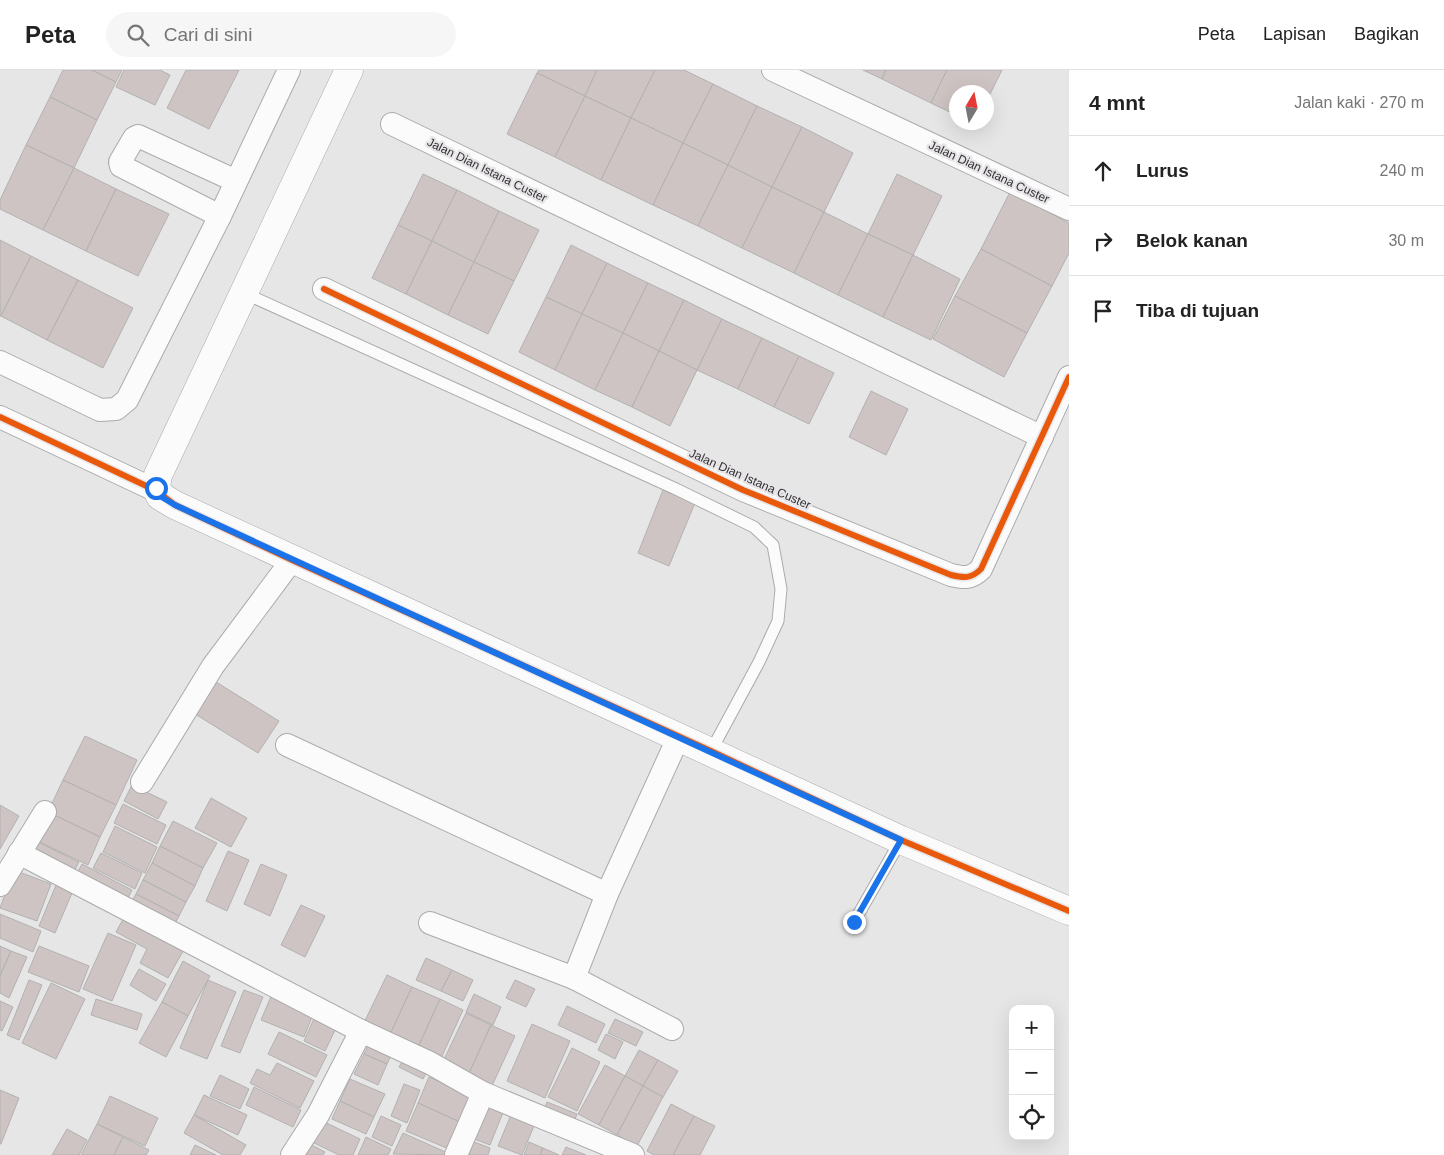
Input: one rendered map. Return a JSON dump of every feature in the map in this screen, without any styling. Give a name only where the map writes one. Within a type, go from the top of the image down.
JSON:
[{"type":"street","points":[[0,362],[100,410],[116,409],[128,400],[220,216],[289,70]]},
{"type":"street","points":[[157,491],[158,475],[349,70]]},
{"type":"street","name":"Jalan Dian Istana Custer","points":[[773,70],[1069,209]]},
{"type":"street","name":"Jalan Dian Istana Custer","points":[[392,124],[1042,437]]},
{"type":"street","points":[[220,216],[121,166],[120,162],[136,137],[236,181]]},
{"type":"street","points":[[153,182],[168,150]]},
{"type":"street","name":"Jalan Dian Istana Custer","points":[[324,289],[743,490],[951,574],[966,578],[974,576],[981,569],[1069,377]]},
{"type":"street","points":[[0,417],[157,491],[175,505],[292,560],[679,736],[901,840],[1069,911]]},
{"type":"street","points":[[142,782],[213,666],[292,560]]},
{"type":"street","points":[[574,978],[607,894],[679,736]]},
{"type":"street","points":[[287,745],[607,894]]},
{"type":"street","points":[[0,886],[45,812]]},
{"type":"street","points":[[19,853],[361,1031],[430,1063],[483,1093],[633,1155]]},
{"type":"street","points":[[430,923],[574,978],[672,1029]]},
{"type":"street","points":[[292,1155],[318,1115],[361,1031]]},
{"type":"street","points":[[456,1155],[483,1093]]},
{"type":"lane","points":[[244,293],[676,489],[754,527],[773,546],[782,589],[778,621],[759,662],[711,751]]},
{"type":"lane","points":[[854,922],[901,840]]},
{"type":"building","points":[[63,70],[92,70],[116,82],[97,120],[50,97]]},
{"type":"building","points":[[92,70],[122,70],[116,82]]},
{"type":"building","points":[[124,70],[160,70],[170,75],[155,105],[116,87]]},
{"type":"building","points":[[186,70],[239,70],[209,129],[167,108]]},
{"type":"building","points":[[539,70],[597,70],[585,96],[537,73]]},
{"type":"building","points":[[597,70],[655,70],[631,118],[585,96]]},
{"type":"building","points":[[655,70],[684,70],[713,84],[683,143],[631,118]]},
{"type":"building","points":[[863,70],[886,70],[882,79]]},
{"type":"building","points":[[886,70],[947,70],[931,103],[882,79]]},
{"type":"building","points":[[947,70],[1002,70],[994,86],[949,85],[949,112],[931,103]]},
{"type":"building","points":[[537,73],[585,96],[555,157],[507,134]]},
{"type":"building","points":[[713,84],[757,106],[728,165],[683,143]]},
{"type":"building","points":[[585,96],[631,118],[601,180],[555,157]]},
{"type":"building","points":[[50,97],[97,120],[74,168],[26,145]]},
{"type":"building","points":[[757,106],[802,127],[772,187],[728,165]]},
{"type":"building","points":[[631,118],[683,143],[653,205],[601,180]]},
{"type":"building","points":[[802,127],[853,153],[824,212],[772,187]]},
{"type":"building","points":[[683,143],[728,165],[698,226],[653,205]]},
{"type":"building","points":[[26,145],[74,168],[43,230],[0,209],[0,200]]},
{"type":"building","points":[[728,165],[772,187],[742,248],[698,226]]},
{"type":"building","points":[[74,168],[116,189],[86,251],[43,230]]},
{"type":"building","points":[[423,174],[457,190],[432,241],[398,225]]},
{"type":"building","points":[[897,174],[942,196],[913,255],[868,234]]},
{"type":"building","points":[[772,187],[824,212],[794,273],[742,248]]},
{"type":"building","points":[[116,189],[169,214],[138,276],[86,251]]},
{"type":"building","points":[[457,190],[499,211],[474,262],[432,241]]},
{"type":"building","points":[[1010,192],[1069,223],[1069,253],[1052,286],[981,249]]},
{"type":"building","points":[[499,211],[539,230],[514,281],[474,262]]},
{"type":"building","points":[[824,212],[868,234],[838,295],[794,273]]},
{"type":"building","points":[[398,225],[432,241],[406,294],[372,278]]},
{"type":"building","points":[[868,234],[913,255],[883,317],[838,295]]},
{"type":"building","points":[[0,240],[31,256],[1,316],[0,316]]},
{"type":"building","points":[[432,241],[474,262],[448,315],[406,294]]},
{"type":"building","points":[[571,245],[607,263],[582,314],[546,297]]},
{"type":"building","points":[[981,249],[1052,286],[1027,333],[955,296]]},
{"type":"building","points":[[913,255],[960,279],[931,340],[883,317]]},
{"type":"building","points":[[31,256],[78,280],[47,340],[1,316]]},
{"type":"building","points":[[474,262],[514,281],[488,334],[448,315]]},
{"type":"building","points":[[607,263],[648,283],[623,333],[582,314]]},
{"type":"building","points":[[78,280],[133,308],[103,368],[47,340]]},
{"type":"building","points":[[648,283],[684,300],[659,351],[623,333]]},
{"type":"building","points":[[955,296],[1027,333],[1004,377],[933,339]]},
{"type":"building","points":[[546,297],[582,314],[555,370],[519,352]]},
{"type":"building","points":[[684,300],[722,319],[697,370],[659,351]]},
{"type":"building","points":[[582,314],[623,333],[595,390],[555,370]]},
{"type":"building","points":[[722,319],[762,338],[738,389],[697,370]]},
{"type":"building","points":[[623,333],[659,351],[632,407],[595,390]]},
{"type":"building","points":[[762,338],[799,356],[774,407],[738,389]]},
{"type":"building","points":[[659,351],[697,370],[670,426],[632,407]]},
{"type":"building","points":[[799,356],[834,373],[809,424],[774,407]]},
{"type":"building","points":[[871,391],[908,409],[886,455],[849,437]]},
{"type":"building","points":[[663,490],[695,503],[669,566],[638,553]]},
{"type":"building","points":[[216,682],[279,721],[258,753],[195,714]]},
{"type":"building","points":[[85,736],[137,760],[116,805],[63,780]]},
{"type":"building","points":[[63,780],[116,805],[100,837],[48,812]]},
{"type":"building","points":[[132,785],[167,802],[158,819],[124,801]]},
{"type":"building","points":[[211,798],[247,818],[231,847],[195,828]]},
{"type":"building","points":[[123,804],[166,825],[157,844],[114,823]]},
{"type":"building","points":[[0,805],[19,816],[0,849]]},
{"type":"building","points":[[48,812],[100,837],[88,865],[33,839]]},
{"type":"building","points":[[173,821],[217,843],[203,868],[160,846]]},
{"type":"building","points":[[115,826],[157,847],[145,873],[103,852]]},
{"type":"building","points":[[34,840],[79,862],[71,877],[27,855]]},
{"type":"building","points":[[160,846],[203,868],[195,886],[152,863]]},
{"type":"building","points":[[228,851],[249,860],[227,911],[206,901]]},
{"type":"building","points":[[101,853],[142,873],[135,889],[93,868]]},
{"type":"building","points":[[152,863],[195,886],[186,902],[143,880]]},
{"type":"building","points":[[82,864],[132,890],[124,906],[73,880]]},
{"type":"building","points":[[261,864],[287,875],[270,916],[244,904]]},
{"type":"building","points":[[14,870],[51,884],[37,921],[0,908]]},
{"type":"building","points":[[59,878],[75,886],[55,933],[39,926]]},
{"type":"building","points":[[143,880],[186,902],[179,916],[136,894]]},
{"type":"building","points":[[136,894],[179,916],[171,931],[128,908]]},
{"type":"building","points":[[301,905],[325,916],[305,957],[281,945]]},
{"type":"building","points":[[127,912],[187,944],[168,978],[140,963],[147,949],[116,932]]},
{"type":"building","points":[[0,914],[41,931],[33,952],[0,938]]},
{"type":"building","points":[[108,933],[136,945],[112,1001],[83,989]]},
{"type":"building","points":[[0,946],[11,951],[0,976]]},
{"type":"building","points":[[39,946],[89,966],[79,992],[28,972]]},
{"type":"building","points":[[11,951],[27,957],[9,998],[0,993],[0,976]]},
{"type":"building","points":[[426,958],[452,970],[441,991],[416,980]]},
{"type":"building","points":[[183,961],[210,976],[188,1016],[162,1002]]},
{"type":"building","points":[[139,969],[166,984],[156,1001],[130,985]]},
{"type":"building","points":[[452,970],[473,980],[463,1001],[441,991]]},
{"type":"building","points":[[387,975],[412,987],[387,1041],[361,1029]]},
{"type":"building","points":[[29,980],[42,985],[19,1040],[7,1035]]},
{"type":"building","points":[[208,980],[236,992],[207,1059],[180,1048]]},
{"type":"building","points":[[515,980],[535,989],[526,1007],[506,998]]},
{"type":"building","points":[[51,983],[85,999],[56,1059],[22,1043]]},
{"type":"building","points":[[412,987],[440,999],[415,1054],[387,1041]]},
{"type":"building","points":[[244,990],[263,997],[240,1053],[221,1046]]},
{"type":"building","points":[[272,994],[314,1012],[304,1037],[261,1020]]},
{"type":"building","points":[[474,994],[501,1007],[493,1025],[466,1012]]},
{"type":"building","points":[[96,999],[142,1014],[137,1030],[91,1015]]},
{"type":"building","points":[[440,999],[463,1010],[438,1065],[415,1054]]},
{"type":"building","points":[[0,1001],[13,1007],[2,1031],[0,1030]]},
{"type":"building","points":[[162,1002],[188,1016],[166,1057],[139,1043]]},
{"type":"building","points":[[567,1006],[605,1024],[596,1043],[558,1025]]},
{"type":"building","points":[[466,1013],[491,1025],[466,1080],[440,1068]]},
{"type":"building","points":[[316,1014],[338,1024],[325,1051],[304,1041]]},
{"type":"building","points":[[615,1019],[643,1032],[636,1046],[608,1033]]},
{"type":"building","points":[[532,1024],[570,1041],[545,1098],[507,1081]]},
{"type":"building","points":[[491,1025],[515,1036],[490,1090],[466,1080]]},
{"type":"building","points":[[279,1032],[327,1055],[316,1077],[268,1054]]},
{"type":"building","points":[[606,1034],[623,1042],[615,1059],[598,1050]]},
{"type":"building","points":[[371,1039],[394,1049],[387,1064],[364,1054]]},
{"type":"building","points":[[572,1048],[600,1062],[577,1111],[548,1097]]},
{"type":"building","points":[[639,1050],[658,1060],[643,1086],[625,1076]]},
{"type":"building","points":[[407,1053],[430,1065],[423,1079],[399,1067]]},
{"type":"building","points":[[364,1054],[387,1064],[378,1085],[354,1074]]},
{"type":"building","points":[[658,1060],[678,1071],[663,1097],[643,1086]]},
{"type":"building","points":[[277,1063],[314,1081],[300,1108],[250,1083],[257,1069],[270,1075]]},
{"type":"building","points":[[605,1065],[625,1076],[599,1125],[578,1114]]},
{"type":"building","points":[[220,1075],[249,1089],[240,1109],[210,1096]]},
{"type":"building","points":[[625,1076],[643,1086],[617,1135],[599,1125]]},
{"type":"building","points":[[429,1077],[472,1096],[460,1122],[418,1103]]},
{"type":"building","points":[[350,1079],[385,1094],[374,1117],[340,1101]]},
{"type":"building","points":[[404,1084],[420,1090],[407,1123],[391,1116]]},
{"type":"building","points":[[643,1086],[663,1097],[637,1146],[617,1135]]},
{"type":"building","points":[[254,1087],[301,1110],[293,1127],[246,1105]]},
{"type":"building","points":[[0,1090],[19,1098],[1,1144],[0,1144]]},
{"type":"building","points":[[204,1095],[247,1115],[238,1135],[194,1115]]},
{"type":"building","points":[[110,1096],[158,1118],[145,1146],[97,1124]]},
{"type":"building","points":[[340,1101],[374,1117],[366,1134],[332,1119]]},
{"type":"building","points":[[483,1102],[504,1110],[490,1145],[469,1137]]},
{"type":"building","points":[[547,1102],[577,1114],[572,1127],[542,1115]]},
{"type":"building","points":[[418,1103],[460,1122],[449,1149],[406,1131]]},
{"type":"building","points":[[671,1104],[694,1116],[673,1155],[654,1155],[647,1151]]},
{"type":"building","points":[[513,1110],[536,1121],[522,1155],[498,1146]]},
{"type":"building","points":[[194,1115],[246,1145],[240,1155],[223,1155],[184,1133]]},
{"type":"building","points":[[381,1116],[401,1125],[392,1146],[372,1137]]},
{"type":"building","points":[[694,1116],[715,1126],[700,1155],[673,1155]]},
{"type":"building","points":[[318,1119],[360,1139],[353,1155],[339,1155],[308,1140]]},
{"type":"building","points":[[97,1124],[123,1137],[114,1155],[81,1155]]},
{"type":"building","points":[[67,1129],[87,1140],[79,1155],[52,1155]]},
{"type":"building","points":[[403,1133],[450,1154],[450,1155],[393,1154]]},
{"type":"building","points":[[123,1137],[149,1150],[146,1155],[114,1155]]},
{"type":"building","points":[[366,1137],[391,1149],[388,1155],[358,1155]]},
{"type":"building","points":[[469,1140],[490,1148],[488,1155],[463,1155]]},
{"type":"building","points":[[304,1141],[325,1152],[323,1155],[296,1155]]},
{"type":"building","points":[[529,1142],[543,1148],[540,1155],[524,1155]]},
{"type":"building","points":[[195,1145],[216,1155],[190,1155]]},
{"type":"building","points":[[566,1147],[586,1155],[562,1155]]},
{"type":"building","points":[[543,1148],[559,1155],[540,1155]]},
{"type":"cycle path","points":[[324,289],[743,490],[960,577],[971,576],[981,569],[1069,377]]},
{"type":"cycle path","points":[[0,417],[157,491],[175,505],[292,560],[901,840],[1069,911]]},
{"type":"route","points":[[156,488],[160,496],[175,505],[901,840],[854,922]]}]
